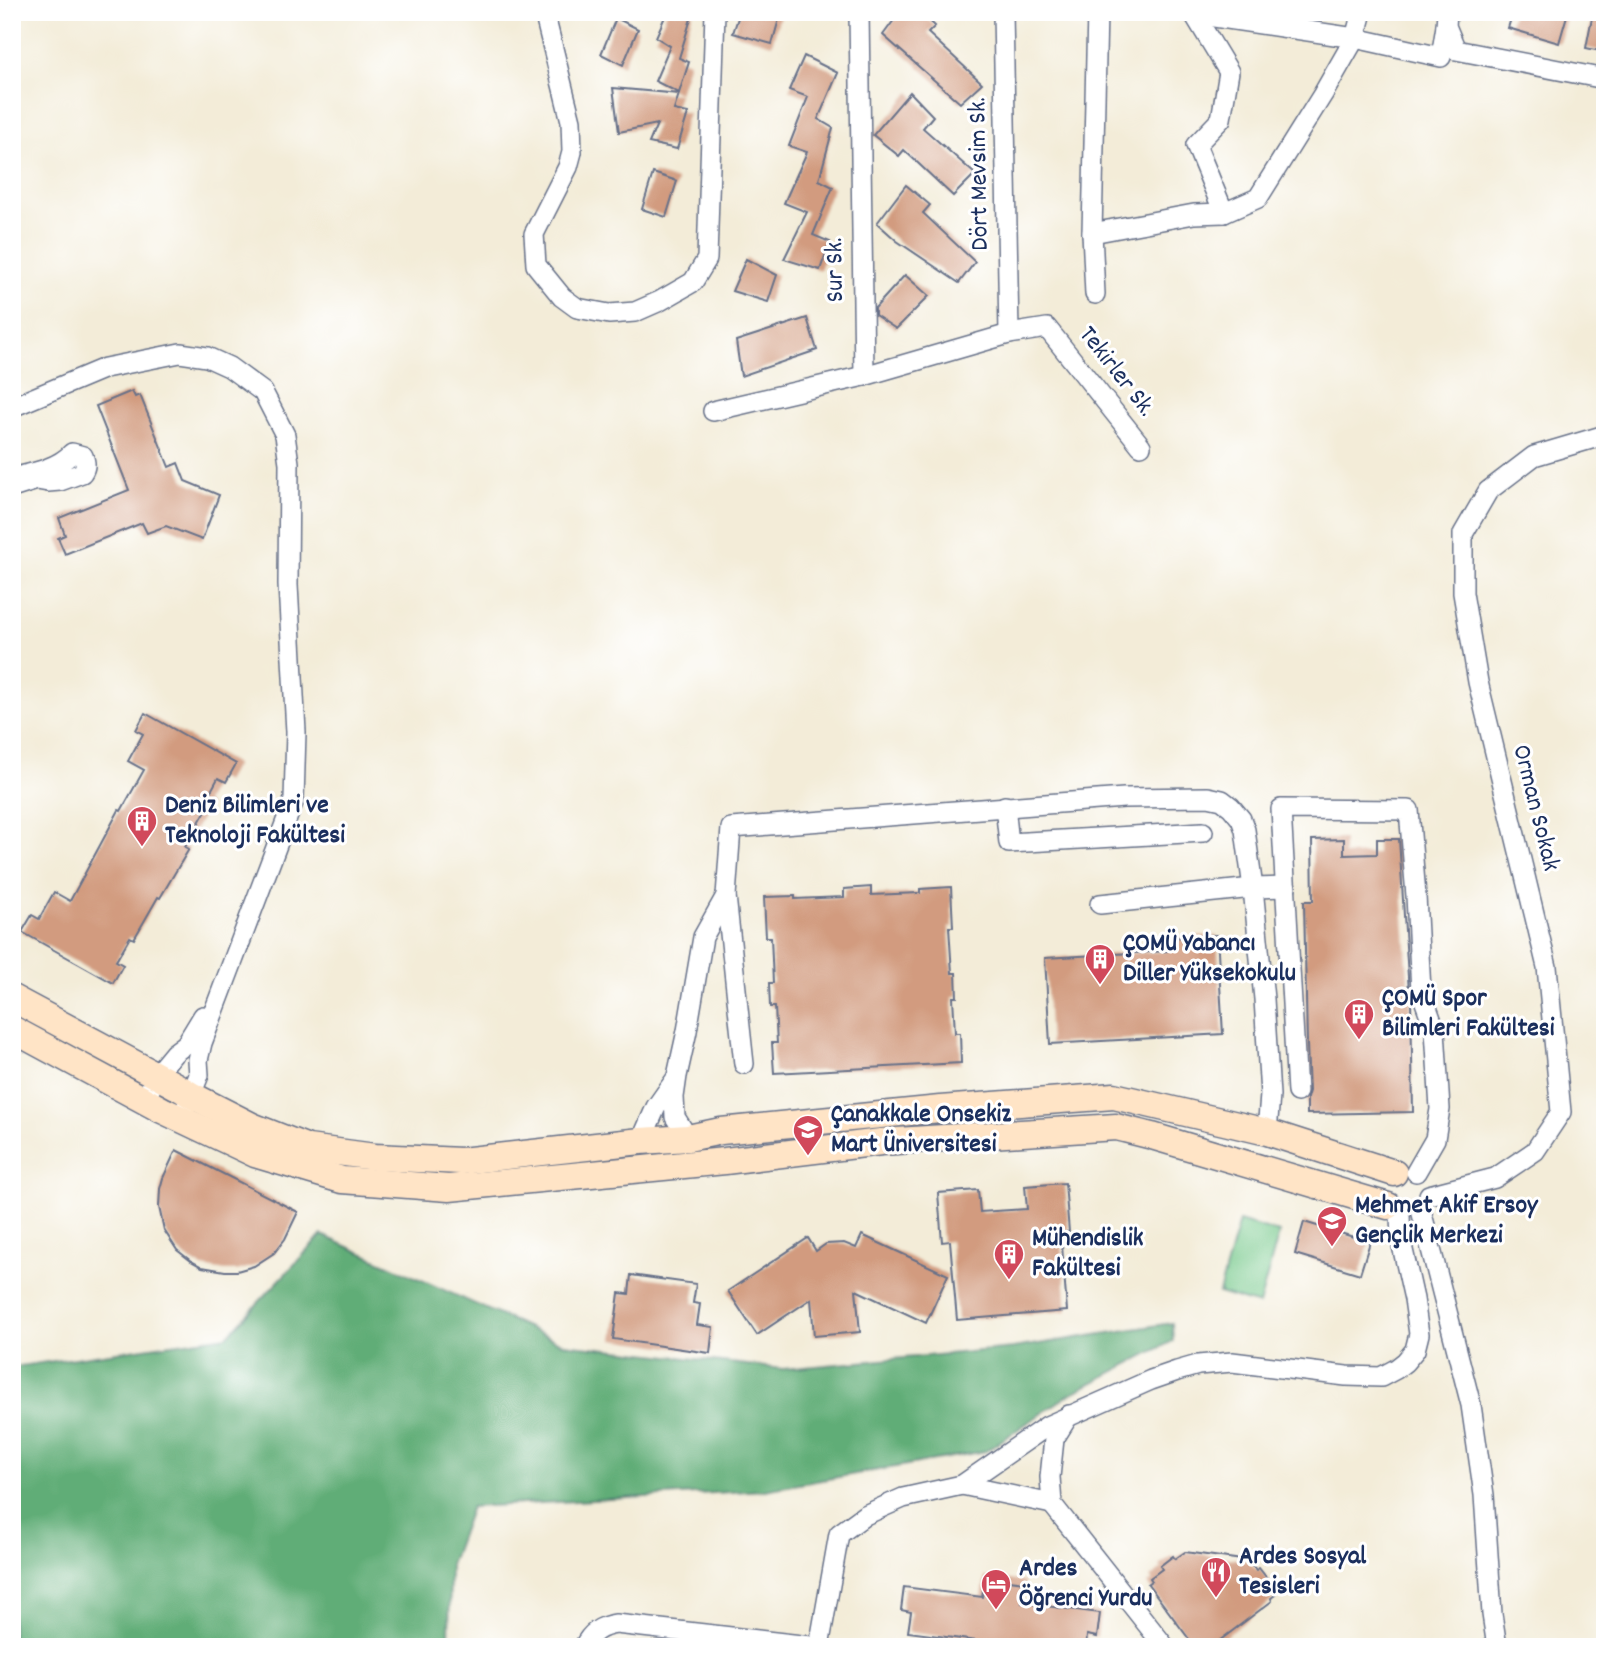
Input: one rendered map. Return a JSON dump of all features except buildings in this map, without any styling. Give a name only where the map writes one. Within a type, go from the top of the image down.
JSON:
[{"type":"street","points":[[544,12],[571,121],[572,152],[568,167],[534,233],[536,265],[562,297],[577,308],[609,314],[635,312],[660,301],[693,282],[707,259],[715,12]]},
{"type":"street","name":"Sur Sk.","points":[[859,12],[864,376]]},
{"type":"street","name":"Dört Mevsim Sk.","points":[[1003,12],[1009,334]]},
{"type":"street","points":[[1095,294],[1092,233],[1097,12]]},
{"type":"street","points":[[1092,233],[1194,214],[1224,213],[1258,198],[1323,94],[1354,38],[1362,12]]},
{"type":"street","points":[[1193,13],[1228,72],[1221,119],[1196,145],[1224,213]]},
{"type":"street","points":[[1193,13],[1354,38],[1441,57],[1446,19]]},
{"type":"street","points":[[1446,19],[1456,50],[1605,79]]},
{"type":"street","name":"Tekirler Sk.","points":[[1009,334],[1047,328],[1141,446]]},
{"type":"street","points":[[713,411],[864,376],[1009,334]]},
{"type":"street","points":[[12,407],[105,368],[180,353],[207,357],[229,367],[263,393],[285,435],[289,463],[288,585],[296,732],[294,800],[202,1043],[198,1060],[200,1075],[187,1107]]},
{"type":"street","points":[[12,416],[105,377],[179,358],[204,361],[225,371],[258,395],[280,436],[284,463],[284,586],[291,732],[287,798],[211,1001],[186,1044],[174,1053],[155,1076],[146,1101]]},
{"type":"street","name":"Orman Sokak","points":[[1425,1202],[1495,1178],[1535,1151],[1561,1112],[1547,967],[1478,682],[1463,593],[1463,534],[1488,491],[1534,456],[1605,435]]},
{"type":"street","points":[[12,478],[45,469],[63,461],[72,453],[83,456],[85,460],[82,473],[60,481],[37,480],[12,488]]},
{"type":"street","points":[[744,1065],[726,896],[731,828],[1124,798],[1208,797],[1223,800],[1231,807],[1241,819],[1245,830],[1264,999],[1270,1095],[1267,1132]]},
{"type":"street","points":[[1005,806],[1009,843],[1203,831]]},
{"type":"street","points":[[584,1647],[594,1632],[616,1624],[819,1647],[839,1534],[864,1515],[904,1498],[962,1485],[1047,1426],[1069,1415],[1151,1380],[1198,1365],[1232,1362],[1315,1373],[1381,1377],[1405,1362],[1415,1350],[1419,1334],[1394,1211],[1383,1192],[1388,1178],[1405,1172],[1435,1139],[1440,1109],[1435,1030],[1421,992],[1409,810],[1281,809],[1297,1092]]},
{"type":"street","points":[[1100,904],[1286,887]]},
{"type":"street","points":[[697,1163],[688,1138],[675,1117],[674,1097],[702,937],[726,896]]},
{"type":"street","points":[[12,998],[178,1087],[187,1107],[255,1154],[342,1180],[449,1188],[725,1161],[881,1142],[1116,1127],[1394,1211],[1415,1214],[1425,1202]]},
{"type":"street","points":[[12,1029],[146,1101],[187,1107],[252,1126],[308,1148],[375,1157],[461,1161],[940,1109],[1114,1097],[1267,1132],[1405,1172],[1427,1182],[1425,1202],[1471,1405],[1485,1495],[1492,1614],[1497,1647]]},
{"type":"street","points":[[640,1168],[641,1141],[656,1107],[677,1076]]},
{"type":"street","points":[[1069,1415],[1054,1439],[1050,1477],[1052,1504],[1165,1647]]},
{"type":"street","points":[[962,1485],[1052,1504]]},
{"type":"green space","points":[[1239,1221],[1279,1233],[1259,1305],[1219,1293]]},
{"type":"green space","points":[[322,1235],[564,1344],[783,1369],[1013,1348],[1172,1323],[1173,1341],[1070,1394],[986,1451],[765,1490],[471,1507],[450,1565],[449,1647],[12,1647],[12,1367],[227,1336]]},
{"type":"place","name":"Deniz Bilimleri ve Teknoloji Fakültesi","points":[[142,848]]},
{"type":"place","name":"ÇOMÜ Yabancı Diller Yüksekokulu","points":[[1100,986]]},
{"type":"place","name":"ÇOMÜ Spor Bilimleri Fakültesi","points":[[1359,1041]]},
{"type":"place","name":"Çanakkale Onsekiz Mart Üniversitesi","points":[[808,1157]]},
{"type":"place","name":"Mehmet Akif Ersoy Gençlik Merkezi","points":[[1332,1248]]},
{"type":"place","name":"Mühendislik Fakültesi","points":[[1009,1281]]},
{"type":"place","name":"Ardes Sosyal Tesisleri","points":[[1216,1599]]},
{"type":"place","name":"Ardes Öğrenci Yurdu","points":[[996,1611]]}]
